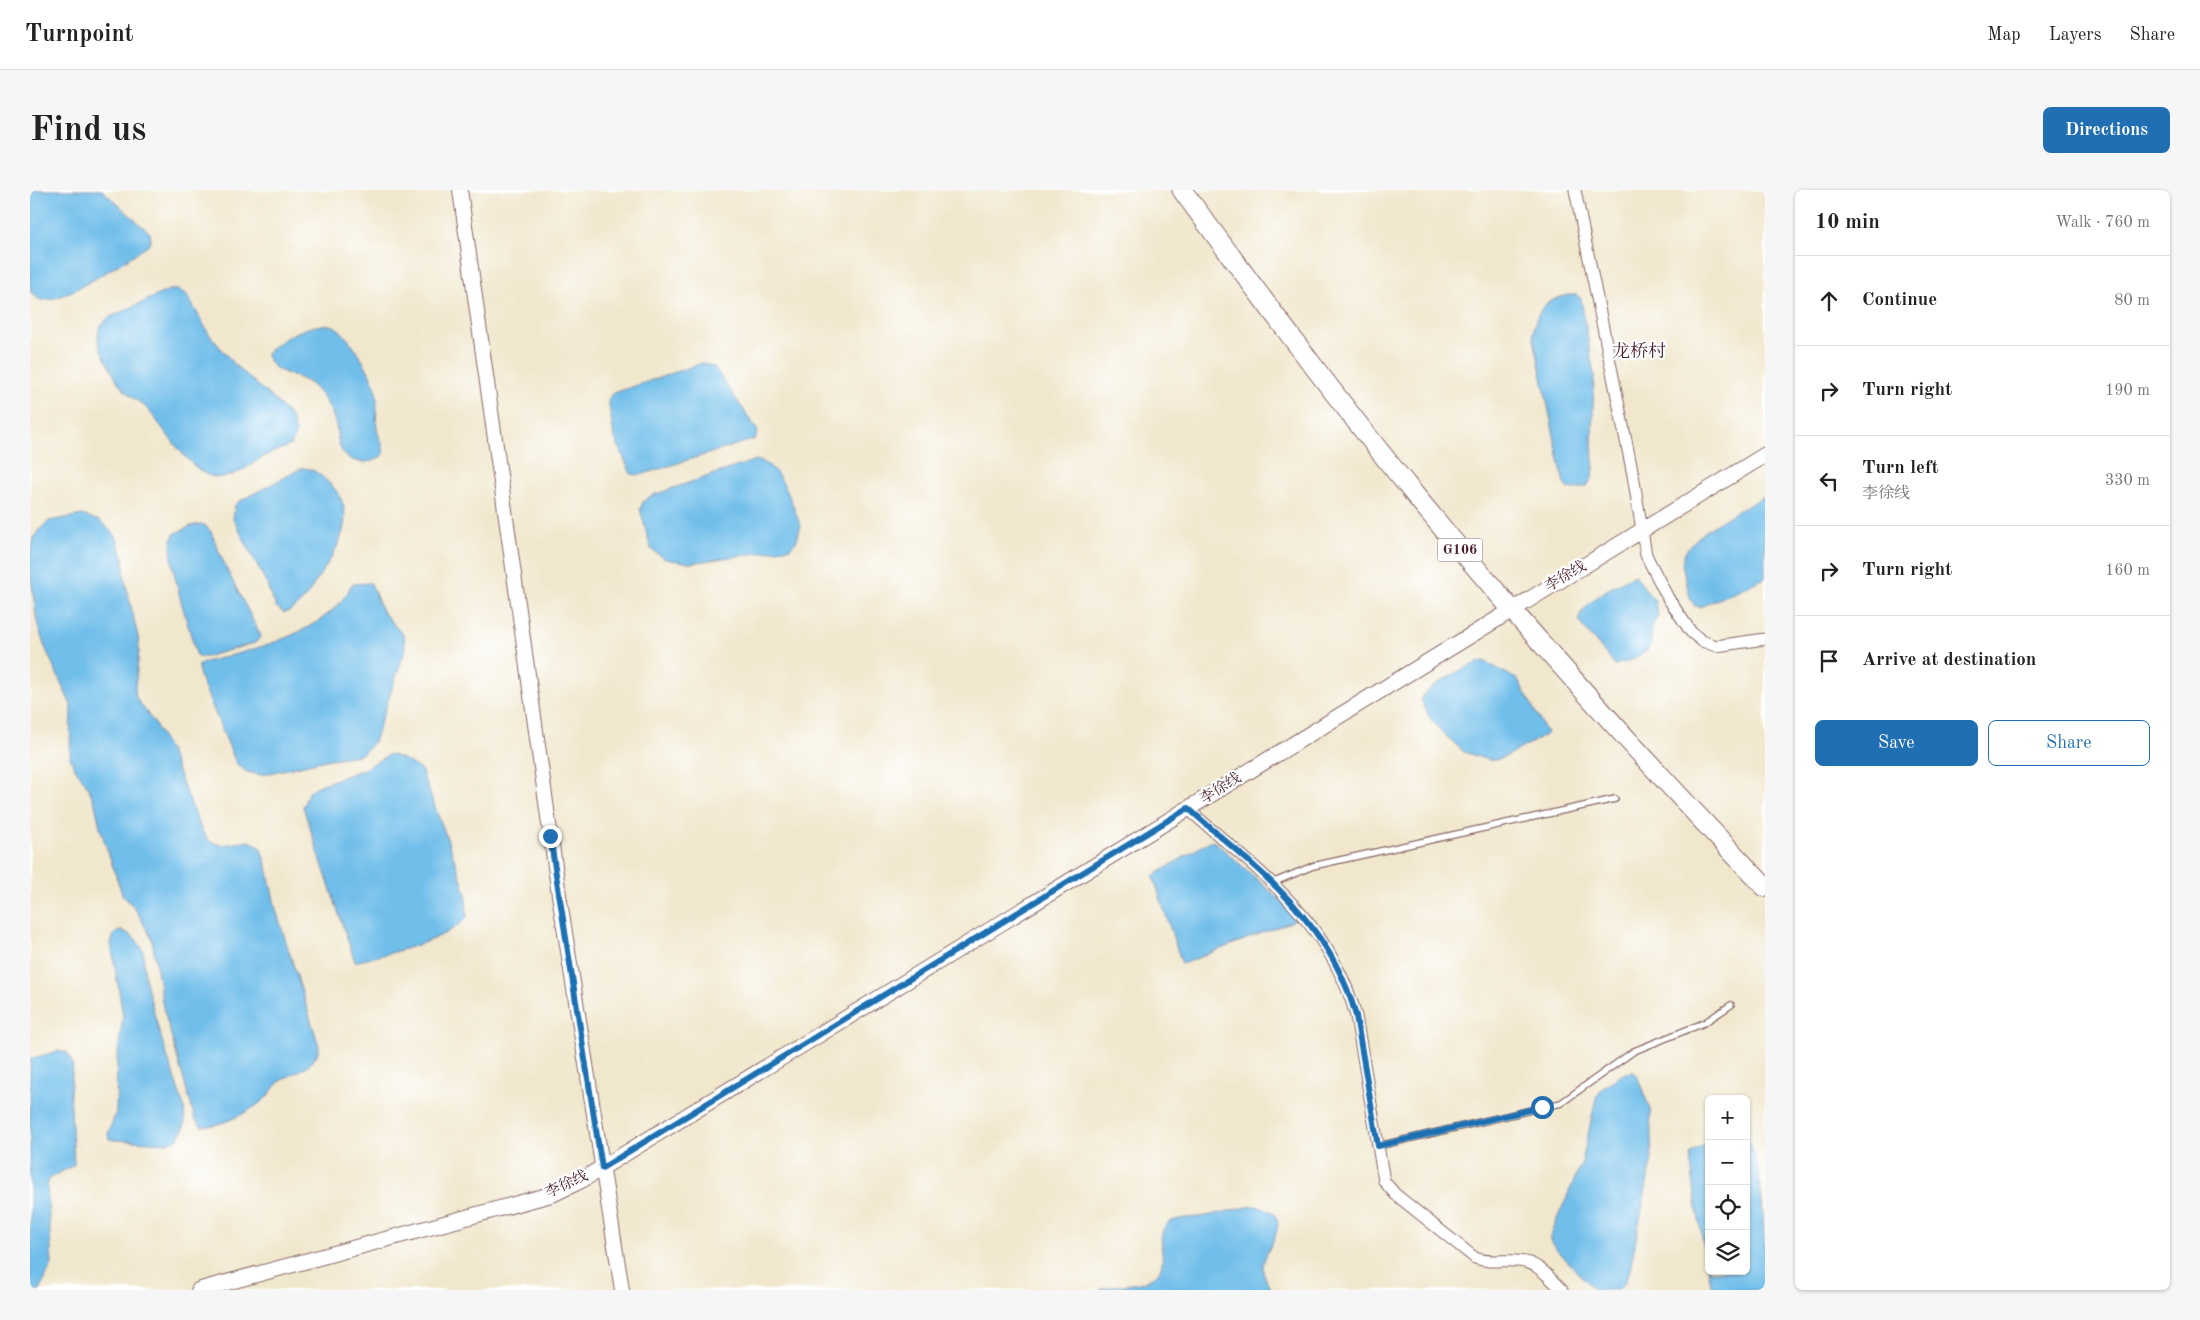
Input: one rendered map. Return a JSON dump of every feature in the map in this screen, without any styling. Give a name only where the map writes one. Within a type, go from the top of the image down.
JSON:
[{"type":"highway","name":"G106","points":[[1182,190],[1283,329],[1439,524],[1566,671],[1765,886]]},
{"type":"main road","name":"李徐线","points":[[199,1290],[553,1194],[602,1168],[1765,455]]},
{"type":"street","points":[[460,190],[559,895],[622,1290]]},
{"type":"street","points":[[1575,190],[1632,475],[1646,555],[1653,571],[1691,632],[1702,641],[1716,646],[1765,639]]},
{"type":"street","points":[[1188,808],[1290,900],[1308,920],[1345,981],[1356,1016],[1384,1181],[1395,1194],[1475,1258],[1486,1262],[1529,1263],[1536,1266],[1562,1290]]},
{"type":"lane","points":[[1272,883],[1312,866],[1615,799]]},
{"type":"lane","points":[[1378,1146],[1561,1102],[1634,1050],[1704,1023],[1731,1005]]},
{"type":"water","points":[[30,190],[102,190],[150,233],[151,240],[148,246],[80,287],[52,299],[42,300],[30,291]]},
{"type":"water","points":[[169,290],[179,290],[187,295],[209,334],[234,364],[291,417],[296,432],[291,445],[266,455],[235,474],[215,477],[206,474],[179,450],[147,408],[121,386],[102,353],[98,340],[100,328],[110,317]]},
{"type":"water","points":[[1568,295],[1578,295],[1581,299],[1594,375],[1592,444],[1594,469],[1592,478],[1587,486],[1577,489],[1567,488],[1564,484],[1533,334],[1539,313],[1543,308],[1553,300]]},
{"type":"water","points":[[322,325],[333,326],[342,332],[360,356],[374,383],[377,395],[377,428],[383,447],[383,455],[373,461],[361,462],[346,456],[339,445],[332,414],[320,393],[306,381],[278,369],[269,360],[267,353],[285,338],[299,331]]},
{"type":"water","points":[[702,363],[714,367],[758,431],[755,439],[640,475],[631,474],[614,436],[608,399],[614,393]]},
{"type":"water","points":[[756,460],[765,463],[779,477],[801,526],[796,542],[790,548],[691,563],[665,559],[651,549],[640,509],[643,502],[650,496]]},
{"type":"water","points":[[302,468],[318,473],[337,492],[343,504],[345,516],[339,542],[308,594],[290,611],[284,613],[276,607],[264,578],[233,519],[235,505],[238,502]]},
{"type":"water","points":[[1765,496],[1765,578],[1700,607],[1695,606],[1689,594],[1682,561],[1687,549],[1695,540],[1718,522]]},
{"type":"water","points":[[82,515],[100,521],[114,534],[118,542],[123,556],[125,580],[138,637],[136,698],[155,724],[171,754],[201,829],[209,841],[213,843],[222,845],[249,841],[258,845],[261,849],[267,867],[276,910],[319,1046],[317,1054],[308,1065],[277,1084],[265,1099],[243,1114],[209,1126],[201,1126],[195,1119],[163,1007],[152,939],[136,910],[122,894],[101,831],[95,804],[88,787],[70,758],[71,705],[44,645],[37,622],[30,573],[30,554],[33,538],[49,521]]},
{"type":"water","points":[[200,524],[205,525],[211,532],[226,568],[261,636],[255,643],[205,657],[200,657],[196,654],[174,573],[171,543],[174,534]]},
{"type":"water","points":[[1635,575],[1655,602],[1658,616],[1651,628],[1651,643],[1647,651],[1629,661],[1615,665],[1579,622],[1580,615],[1601,594]]},
{"type":"water","points":[[371,583],[382,611],[404,636],[405,650],[374,742],[359,755],[330,759],[261,775],[247,772],[236,763],[200,677],[198,667],[201,663],[264,646],[308,627],[326,615],[341,601],[352,584]]},
{"type":"water","points":[[1484,661],[1518,680],[1547,733],[1505,757],[1495,760],[1488,760],[1464,752],[1430,718],[1421,700],[1430,689],[1439,683],[1469,666]]},
{"type":"water","points":[[390,754],[405,760],[421,770],[466,893],[467,917],[457,926],[430,940],[399,951],[355,962],[303,807],[308,793],[315,787],[364,769]]},
{"type":"water","points":[[1210,841],[1215,842],[1285,904],[1293,916],[1293,921],[1182,964],[1153,876]]},
{"type":"water","points":[[122,930],[135,938],[143,950],[145,978],[158,1028],[184,1107],[185,1122],[183,1131],[177,1139],[168,1143],[109,1139],[108,1134],[116,1112],[117,1059],[123,1016],[111,943],[114,934]]},
{"type":"water","points":[[58,1051],[68,1053],[73,1065],[70,1092],[74,1165],[50,1178],[47,1185],[52,1264],[40,1290],[30,1290],[30,1059]]},
{"type":"water","points":[[1634,1072],[1650,1109],[1652,1158],[1630,1270],[1624,1284],[1618,1290],[1594,1290],[1551,1243],[1551,1233],[1582,1162],[1596,1098],[1604,1086],[1625,1073]]},
{"type":"water","points":[[1705,1144],[1705,1253],[1697,1210],[1691,1153]]},
{"type":"water","points":[[1750,1145],[1757,1165],[1763,1210],[1765,1290],[1712,1290],[1709,1275],[1750,1275]]},
{"type":"water","points":[[1254,1206],[1268,1210],[1276,1216],[1278,1224],[1264,1261],[1263,1269],[1272,1290],[1100,1290],[1114,1286],[1135,1284],[1155,1276],[1162,1264],[1161,1237],[1166,1225],[1171,1221]]},
{"type":"district","name":"龙桥村","points":[[1639,352]]},
{"type":"route","points":[[550,836],[602,1168],[1188,808],[1290,900],[1308,920],[1338,967],[1345,981],[1356,1016],[1378,1146],[1542,1107]]}]
